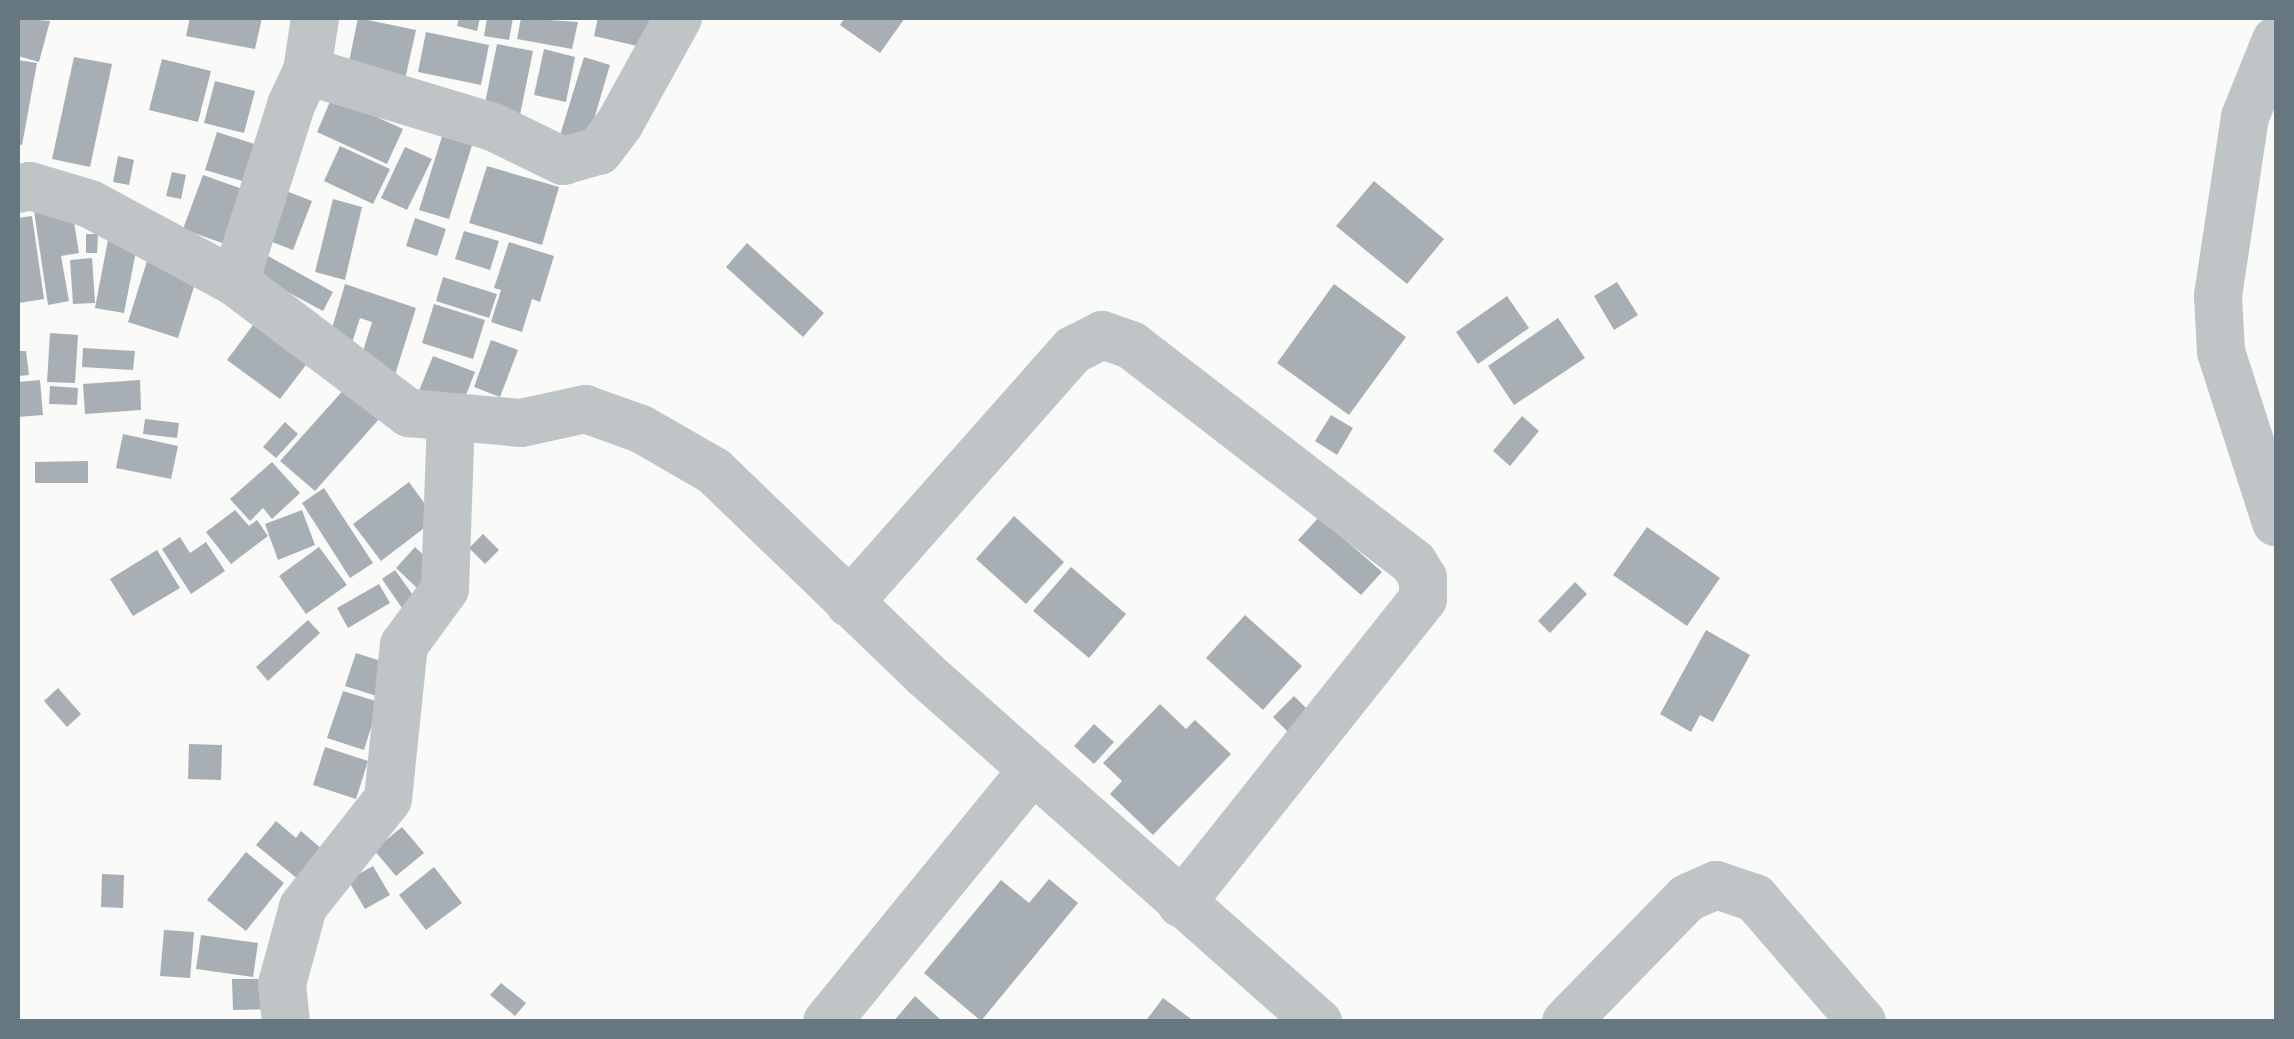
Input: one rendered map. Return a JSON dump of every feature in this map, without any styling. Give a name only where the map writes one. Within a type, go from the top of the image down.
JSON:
[{"type":"street","points":[[235,282],[291,104],[308,71],[315,18]]},
{"type":"street","points":[[308,71],[493,128],[563,161],[599,151],[620,123],[678,18]]},
{"type":"street","points":[[2276,40],[2244,117],[2218,296],[2221,352],[2276,522]]},
{"type":"street","points":[[18,189],[30,186],[90,204],[235,282],[409,413],[522,423],[585,409],[641,428],[714,471],[848,602],[1318,1022]]},
{"type":"street","points":[[848,602],[1073,350],[1102,335],[1131,344],[1414,562],[1423,578],[1423,599],[1181,903]]},
{"type":"street","points":[[286,1022],[282,984],[304,907],[388,799],[404,645],[446,589],[452,416]]},
{"type":"street","points":[[827,1022],[1033,768]]},
{"type":"street","points":[[1566,1022],[1687,898],[1716,884],[1755,898],[1862,1022]]},
{"type":"building","points":[[18,18],[50,21],[39,62],[18,56]]},
{"type":"building","points":[[190,18],[262,18],[255,49],[186,36]]},
{"type":"building","points":[[358,18],[416,30],[402,93],[345,81]]},
{"type":"building","points":[[459,18],[480,18],[477,31],[457,26]]},
{"type":"building","points":[[487,18],[513,18],[509,40],[484,36]]},
{"type":"building","points":[[521,18],[578,22],[572,49],[517,39]]},
{"type":"building","points":[[598,18],[653,18],[646,48],[594,36]]},
{"type":"building","points":[[845,18],[905,18],[880,53],[840,25]]},
{"type":"building","points":[[426,32],[489,45],[481,85],[418,72]]},
{"type":"building","points":[[497,44],[533,51],[520,115],[484,108]]},
{"type":"building","points":[[544,49],[575,57],[566,102],[534,95]]},
{"type":"building","points":[[74,57],[112,64],[90,167],[52,159]]},
{"type":"building","points":[[584,57],[610,65],[584,153],[557,145]]},
{"type":"building","points":[[162,59],[211,71],[198,122],[149,110]]},
{"type":"building","points":[[18,60],[37,63],[22,145],[18,144]]},
{"type":"building","points":[[215,81],[255,91],[244,133],[204,123]]},
{"type":"building","points":[[332,97],[403,129],[387,164],[317,132]]},
{"type":"building","points":[[444,130],[474,139],[449,219],[419,210]]},
{"type":"building","points":[[217,132],[261,146],[249,183],[205,170]]},
{"type":"building","points":[[340,146],[390,169],[373,204],[324,181]]},
{"type":"building","points":[[405,147],[432,159],[407,210],[381,198]]},
{"type":"building","points":[[118,156],[134,160],[129,185],[113,182]]},
{"type":"building","points":[[487,166],[559,187],[542,245],[469,223]]},
{"type":"building","points":[[172,172],[186,175],[181,199],[166,196]]},
{"type":"building","points":[[203,175],[245,190],[225,244],[183,229]]},
{"type":"building","points":[[1374,181],[1444,239],[1407,284],[1336,226]]},
{"type":"building","points":[[286,191],[312,201],[293,250],[267,240]]},
{"type":"building","points":[[333,199],[362,207],[345,280],[315,272]]},
{"type":"building","points":[[71,204],[79,253],[61,256],[69,301],[48,305],[34,211]]},
{"type":"building","points":[[32,216],[44,299],[19,303],[18,218]]},
{"type":"building","points":[[415,218],[446,229],[437,256],[406,246]]},
{"type":"building","points":[[464,231],[499,241],[490,270],[455,259]]},
{"type":"building","points":[[86,234],[98,234],[97,253],[86,253]]},
{"type":"building","points":[[108,240],[137,246],[124,313],[95,308]]},
{"type":"building","points":[[509,242],[554,256],[540,302],[532,299],[522,332],[491,322],[501,290],[494,288]]},
{"type":"building","points":[[747,243],[824,313],[803,337],[726,267]]},
{"type":"building","points":[[268,256],[333,292],[323,311],[258,276]]},
{"type":"building","points":[[92,258],[95,303],[73,304],[70,260]]},
{"type":"building","points":[[147,261],[197,277],[178,338],[128,322]]},
{"type":"building","points":[[443,277],[497,294],[489,318],[436,301]]},
{"type":"building","points":[[1617,282],[1638,315],[1614,330],[1594,296]]},
{"type":"building","points":[[345,284],[416,308],[394,378],[358,367],[372,322],[360,318],[350,349],[328,342]]},
{"type":"building","points":[[1334,284],[1406,337],[1349,415],[1277,363]]},
{"type":"building","points":[[1507,296],[1529,328],[1478,364],[1456,332]]},
{"type":"building","points":[[434,304],[485,320],[473,359],[422,343]]},
{"type":"building","points":[[259,317],[312,357],[280,399],[227,360]]},
{"type":"building","points":[[1558,318],[1585,358],[1514,405],[1488,366]]},
{"type":"building","points":[[50,333],[78,335],[75,383],[47,382]]},
{"type":"building","points":[[491,340],[518,350],[500,397],[474,387]]},
{"type":"building","points":[[83,348],[135,351],[133,370],[82,367]]},
{"type":"building","points":[[18,351],[26,351],[29,375],[18,376]]},
{"type":"building","points":[[433,356],[475,372],[461,408],[419,391]]},
{"type":"building","points":[[40,380],[43,415],[18,417],[18,382]]},
{"type":"building","points":[[140,380],[141,410],[85,414],[83,384]]},
{"type":"building","points":[[50,386],[78,388],[77,405],[49,404]]},
{"type":"building","points":[[346,387],[380,418],[315,491],[280,461]]},
{"type":"building","points":[[1331,415],[1353,428],[1337,455],[1315,441]]},
{"type":"building","points":[[1522,416],[1539,431],[1510,466],[1493,451]]},
{"type":"building","points":[[145,419],[179,423],[177,438],[143,434]]},
{"type":"building","points":[[285,422],[298,434],[276,458],[263,447]]},
{"type":"building","points":[[123,434],[178,446],[171,479],[116,468]]},
{"type":"building","points":[[88,461],[88,483],[35,483],[35,462]]},
{"type":"building","points":[[272,462],[300,493],[272,519],[263,508],[250,521],[230,499]]},
{"type":"building","points":[[409,482],[436,519],[381,561],[353,524]]},
{"type":"building","points":[[324,488],[373,563],[350,578],[302,503]]},
{"type":"building","points":[[235,510],[249,526],[257,520],[268,536],[231,564],[206,532]]},
{"type":"building","points":[[302,510],[315,545],[278,560],[265,524]]},
{"type":"building","points":[[1014,516],[1064,562],[1026,604],[976,559]]},
{"type":"building","points":[[1319,517],[1382,572],[1361,595],[1298,540]]},
{"type":"building","points":[[1647,527],[1720,578],[1687,626],[1613,575]]},
{"type":"building","points":[[483,534],[499,550],[485,564],[469,548]]},
{"type":"building","points":[[180,537],[190,553],[206,542],[225,571],[191,594],[162,549]]},
{"type":"building","points":[[319,547],[347,585],[306,614],[279,576]]},
{"type":"building","points":[[415,547],[436,567],[417,588],[396,568]]},
{"type":"building","points":[[157,550],[180,588],[133,616],[110,579]]},
{"type":"building","points":[[1071,567],[1126,614],[1089,658],[1033,611]]},
{"type":"building","points":[[395,570],[415,598],[402,608],[382,579]]},
{"type":"building","points":[[1575,582],[1587,594],[1550,633],[1538,621]]},
{"type":"building","points":[[379,584],[390,603],[348,628],[337,608]]},
{"type":"building","points":[[1245,615],[1302,666],[1263,710],[1206,658]]},
{"type":"building","points":[[308,620],[320,633],[268,681],[256,667]]},
{"type":"building","points":[[1706,630],[1750,655],[1713,722],[1700,715],[1691,732],[1660,714]]},
{"type":"building","points":[[356,653],[387,663],[377,696],[345,686]]},
{"type":"building","points":[[58,688],[81,714],[67,727],[44,701]]},
{"type":"building","points":[[343,691],[379,702],[364,750],[327,738]]},
{"type":"building","points":[[1294,696],[1314,716],[1293,737],[1273,717]]},
{"type":"building","points":[[1160,704],[1186,729],[1195,720],[1231,754],[1153,835],[1110,794],[1122,781],[1103,763]]},
{"type":"building","points":[[1094,724],[1114,742],[1094,764],[1074,746]]},
{"type":"building","points":[[189,744],[222,745],[221,780],[188,779]]},
{"type":"building","points":[[325,747],[368,761],[356,799],[313,785]]},
{"type":"building","points":[[276,821],[296,838],[301,831],[324,851],[299,880],[256,845]]},
{"type":"building","points":[[402,827],[424,853],[396,876],[374,850]]},
{"type":"building","points":[[246,852],[284,883],[246,931],[207,900]]},
{"type":"building","points":[[373,866],[390,895],[365,909],[348,880]]},
{"type":"building","points":[[434,867],[462,903],[426,930],[399,895]]},
{"type":"building","points":[[102,874],[124,875],[123,908],[101,907]]},
{"type":"building","points":[[1049,879],[1078,903],[981,1021],[924,973],[1001,880],[1029,903]]},
{"type":"building","points":[[164,930],[194,932],[190,978],[160,976]]},
{"type":"building","points":[[201,935],[258,943],[253,977],[196,969]]},
{"type":"building","points":[[232,979],[271,979],[272,1009],[233,1010]]},
{"type":"building","points":[[501,983],[526,1003],[515,1016],[490,995]]},
{"type":"building","points":[[915,996],[943,1022],[893,1022]]},
{"type":"building","points":[[1163,998],[1195,1022],[1145,1022]]}]
